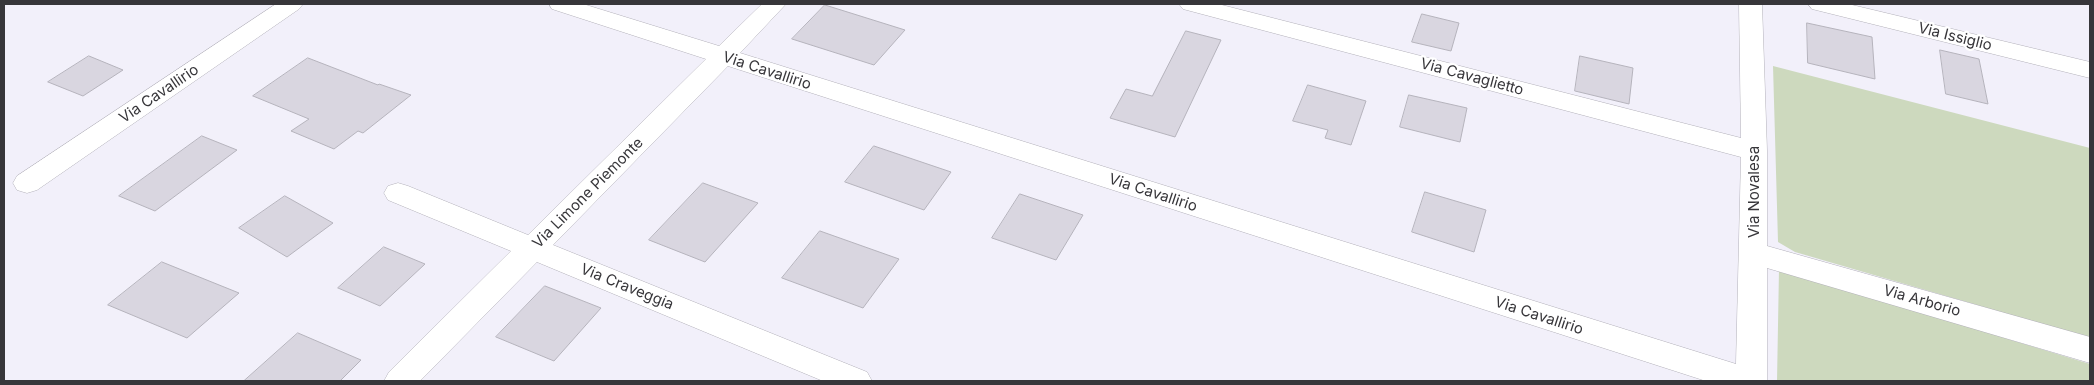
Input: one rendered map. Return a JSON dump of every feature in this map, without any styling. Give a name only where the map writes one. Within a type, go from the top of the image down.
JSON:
[{"type":"street","name":"Via Cavallirio","points":[[27,183],[291,4]]},
{"type":"street","name":"Via Cavallirio","points":[[560,4],[1746,381]]},
{"type":"street","name":"Via Limone Piemonte","points":[[400,381],[775,4]]},
{"type":"street","name":"Via Cavaglietto","points":[[1191,4],[1754,151]]},
{"type":"street","name":"Via Novalesa","points":[[1751,4],[1754,151],[1752,381]]},
{"type":"street","name":"Via Issiglio","points":[[1820,4],[2090,70]]},
{"type":"street","name":"Via Craveggia","points":[[398,193],[856,381]]},
{"type":"street","name":"Via Arborio","points":[[1754,253],[2090,350]]},
{"type":"green space","points":[[1773,66],[2090,148],[2090,338],[1795,252],[1778,242]]},
{"type":"green space","points":[[1779,269],[2090,364],[2090,381],[1777,381]]},
{"type":"building","points":[[825,5],[905,30],[874,65],[792,39]]},
{"type":"building","points":[[1422,14],[1459,23],[1451,51],[1412,42]]},
{"type":"building","points":[[1807,23],[1872,37],[1875,79],[1808,63]]},
{"type":"building","points":[[1186,31],[1221,40],[1175,137],[1110,118],[1126,89],[1152,96]]},
{"type":"building","points":[[1940,50],[1979,59],[1988,104],[1946,94]]},
{"type":"building","points":[[89,56],[123,70],[83,96],[48,82]]},
{"type":"building","points":[[1580,56],[1633,68],[1629,104],[1575,91]]},
{"type":"building","points":[[308,58],[378,85],[411,95],[363,133],[358,131],[334,149],[291,131],[309,119],[253,96]]},
{"type":"building","points":[[1308,85],[1366,101],[1351,145],[1325,138],[1328,130],[1293,121]]},
{"type":"building","points":[[1409,95],[1467,108],[1460,142],[1400,127]]},
{"type":"building","points":[[202,136],[237,150],[155,211],[119,196]]},
{"type":"building","points":[[874,146],[951,172],[924,210],[845,182]]},
{"type":"building","points":[[703,183],[758,203],[705,262],[649,240]]},
{"type":"building","points":[[1425,192],[1486,210],[1474,252],[1412,232]]},
{"type":"building","points":[[1020,194],[1083,215],[1056,260],[992,238]]},
{"type":"building","points":[[285,196],[333,223],[287,257],[239,228]]},
{"type":"building","points":[[820,231],[899,259],[863,308],[782,278]]},
{"type":"building","points":[[384,247],[425,264],[380,306],[338,288]]},
{"type":"building","points":[[162,262],[239,293],[187,338],[108,305]]},
{"type":"building","points":[[545,286],[601,308],[554,361],[496,337]]},
{"type":"building","points":[[298,333],[361,360],[340,381],[244,381]]}]
